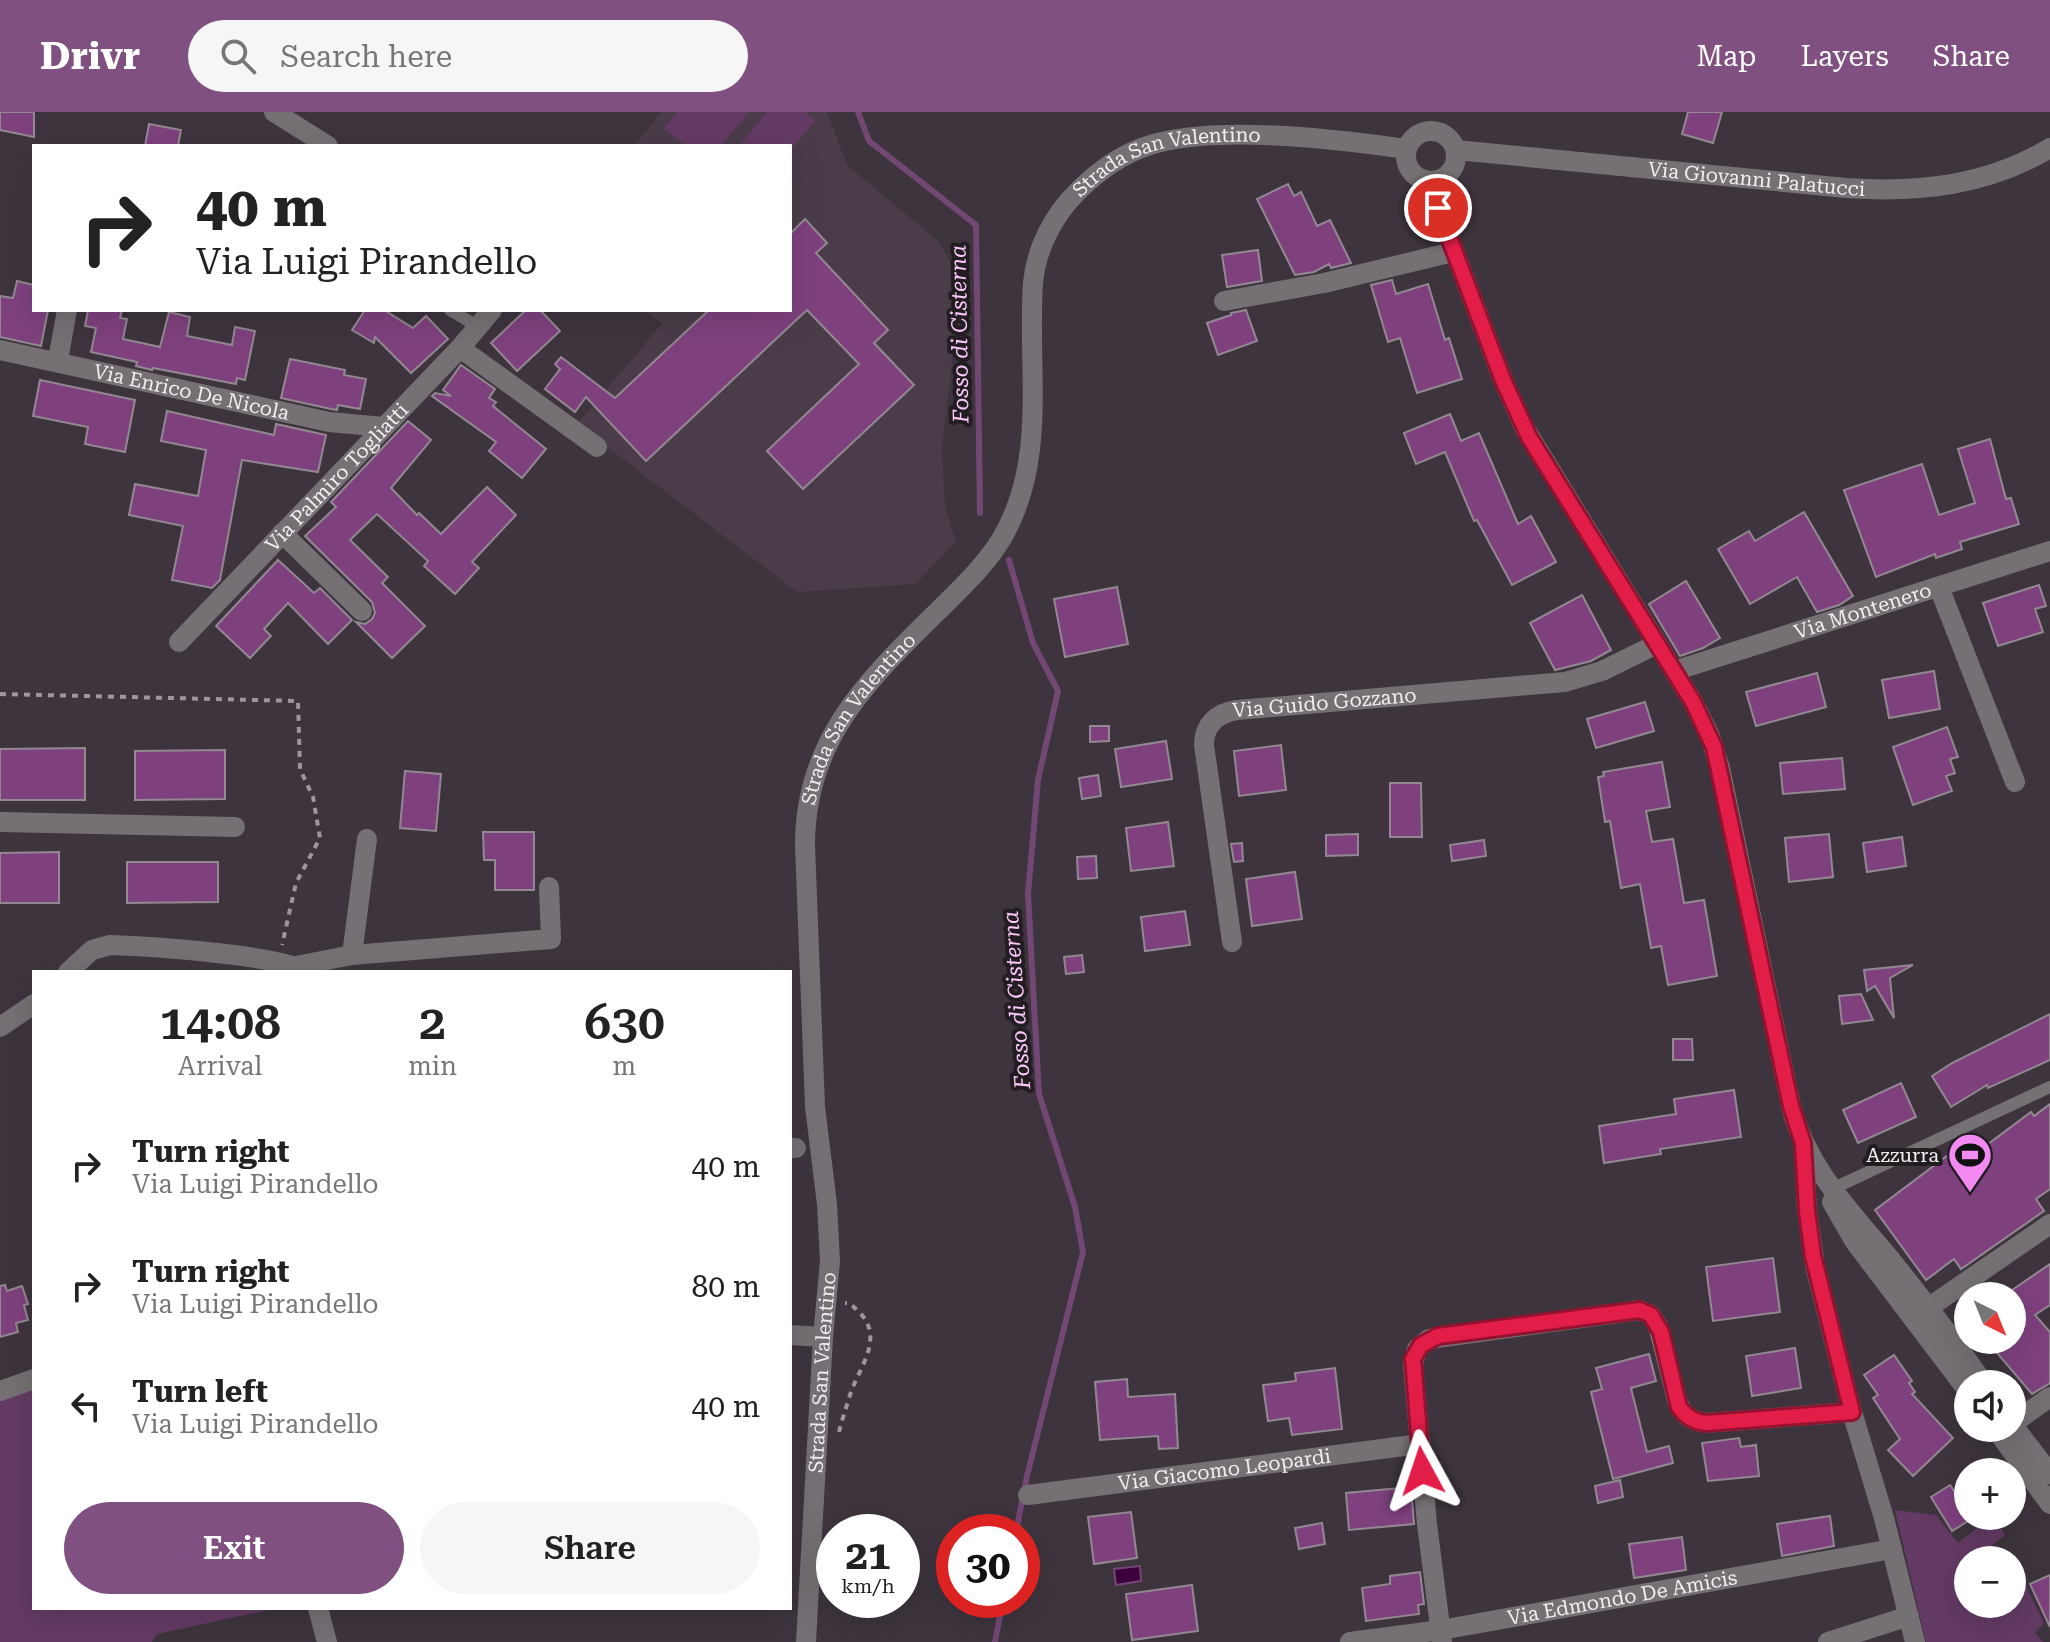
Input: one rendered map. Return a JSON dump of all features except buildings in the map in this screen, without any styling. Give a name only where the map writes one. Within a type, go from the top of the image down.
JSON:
[{"type":"street","points":[[274,112],[325,144]]},
{"type":"street","points":[[1424,181],[1441,179],[1449,174],[1454,167],[1456,150],[1453,142],[1422,122],[1406,149],[1407,165],[1424,181],[1438,208],[1508,393],[1529,437],[1705,724],[1718,759],[1791,1106],[1803,1143],[1828,1184],[1974,1370]]},
{"type":"street","name":"Strada San Valentino","points":[[806,1642],[830,1242],[815,1107],[805,845],[808,800],[825,748],[854,699],[993,552],[1014,514],[1025,478],[1031,440],[1035,269],[1053,222],[1070,199],[1118,159],[1138,150],[1190,138],[1260,136],[1406,149]]},
{"type":"street","name":"Via Giovanni Palatucci","points":[[1456,150],[1846,188],[1912,190],[1980,179],[2020,165],[2050,148]]},
{"type":"street","points":[[1224,301],[1324,283],[1453,252]]},
{"type":"street","points":[[58,360],[67,312]]},
{"type":"street","name":"Via Palmiro Togliatti","points":[[179,642],[460,348],[490,312]]},
{"type":"street","points":[[460,348],[597,447]]},
{"type":"street","name":"Via Enrico De Nicola","points":[[0,350],[58,360],[329,422],[384,427]]},
{"type":"street","points":[[282,533],[362,611]]},
{"type":"street","name":"Via Montenero","points":[[1674,671],[2050,551]]},
{"type":"street","points":[[1939,587],[2015,782]]},
{"type":"street","name":"Via Guido Gozzano","points":[[1232,942],[1204,745],[1205,732],[1218,717],[1237,710],[1550,685],[1602,671],[1657,644]]},
{"type":"street","points":[[0,822],[235,827]]},
{"type":"street","points":[[352,955],[367,839]]},
{"type":"street","points":[[70,970],[92,950],[110,945],[213,954],[293,967],[352,955],[551,939],[549,887]]},
{"type":"street","points":[[0,1027],[32,1005]]},
{"type":"street","points":[[1803,1143],[1813,1256],[1915,1642]]},
{"type":"street","points":[[1828,1184],[1839,1217],[1849,1234],[1954,1373]]},
{"type":"street","points":[[1928,1308],[2050,1224]]},
{"type":"street","points":[[1442,1636],[1413,1359],[1425,1341],[1438,1336],[1634,1310],[1651,1315],[1658,1326],[1677,1400],[1682,1411],[1692,1420],[1706,1423],[1852,1412]]},
{"type":"street","points":[[792,1335],[823,1337]]},
{"type":"street","points":[[0,1391],[32,1380]]},
{"type":"street","points":[[2026,1414],[2050,1397]]},
{"type":"street","points":[[2005,1442],[2050,1504]]},
{"type":"street","points":[[2026,1442],[2050,1474]]},
{"type":"street","name":"Via Giacomo Leopardi","points":[[1028,1495],[1420,1444]]},
{"type":"street","name":"Via Edmondo De Amicis","points":[[1350,1642],[1442,1636],[1892,1549]]},
{"type":"street","points":[[319,1610],[327,1642]]},
{"type":"street","points":[[1828,1642],[1909,1616]]},
{"type":"lane","points":[[453,312],[479,327]]},
{"type":"lane","points":[[1828,1184],[2050,1087]]},
{"type":"path","points":[[0,694],[298,701],[300,769],[313,797],[320,838],[296,883],[292,909],[293,967]]},
{"type":"path","points":[[827,1301],[851,1304],[865,1319],[871,1336],[867,1359],[850,1392],[837,1445]]},
{"type":"shaded area","points":[[661,112],[827,112],[847,165],[938,241],[961,280],[942,449],[945,507],[956,541],[916,584],[797,592],[577,424],[662,324],[647,312],[792,312],[792,144],[636,144]]},
{"type":"shaded area","points":[[677,112],[749,112],[723,144],[684,144],[664,128]]},
{"type":"shaded area","points":[[767,112],[805,112],[815,121],[792,149],[792,144],[741,144]]},
{"type":"shaded area","points":[[32,1380],[32,1610],[268,1610],[157,1634],[152,1642],[0,1642],[0,1391]]},
{"type":"shaded area","points":[[1895,1510],[1936,1515],[1958,1543],[1974,1530],[2003,1530],[2005,1535],[1990,1546],[1954,1546],[1954,1618],[2026,1618],[2026,1586],[2044,1623],[2035,1633],[2043,1642],[1926,1642]]},
{"type":"shaded area","points":[[1140,1566],[1141,1581],[1116,1585],[1114,1569]]},
{"type":"waterway","name":"Fosso di Cisterna","points":[[858,112],[869,141],[976,225],[980,513]]},
{"type":"waterway","name":"Fosso di Cisterna","points":[[1009,560],[1033,643],[1058,691],[1038,780],[1028,894],[1039,1094],[1075,1207],[1083,1252],[1020,1514]]},
{"type":"waterway","name":"Fosso di Cisterna","points":[[995,1642],[1000,1618]]},
{"type":"place","name":"Azzurra","points":[[1970,1194]]},
{"type":"route","points":[[1422,1471],[1413,1359],[1421,1345],[1438,1336],[1640,1310],[1655,1319],[1679,1407],[1692,1420],[1706,1423],[1852,1412],[1813,1256],[1803,1143],[1791,1106],[1714,747],[1693,702],[1529,437],[1503,380],[1438,208]]}]
